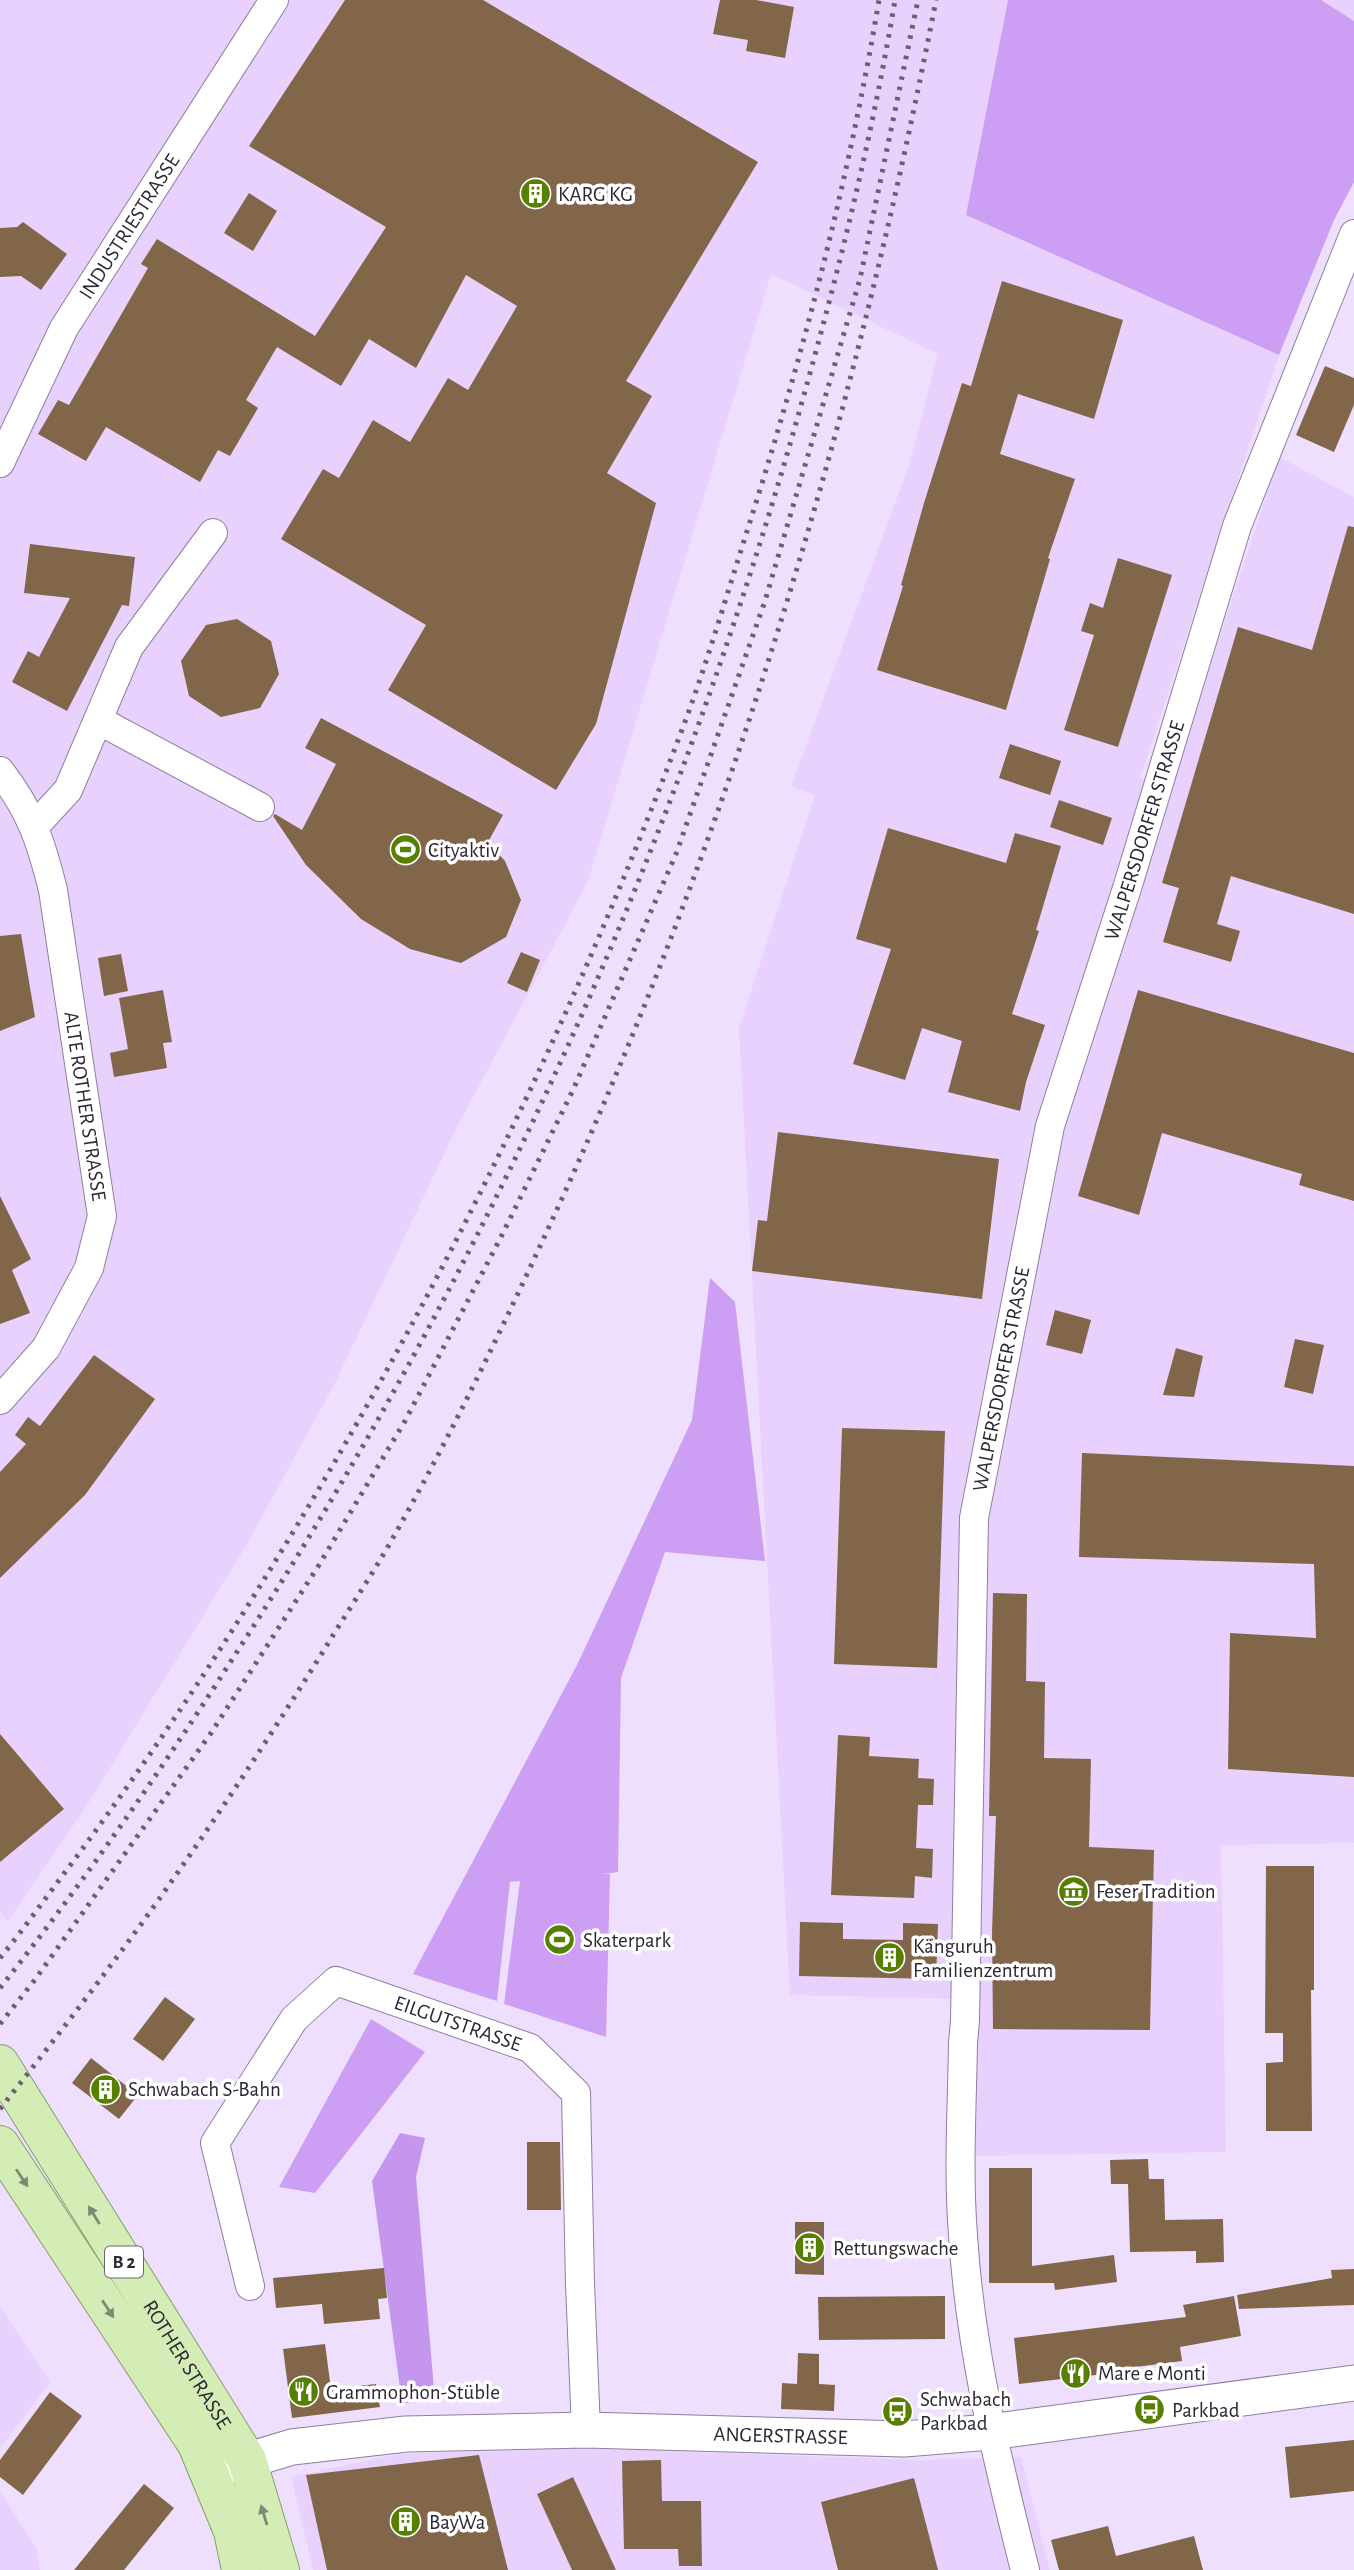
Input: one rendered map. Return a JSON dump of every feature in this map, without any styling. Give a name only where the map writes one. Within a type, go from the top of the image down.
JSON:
[{"type":"main road","name":"ROTHER STRASSE","points":[[0,2064],[247,2459],[280,2570]]},
{"type":"main road","name":"ROTHER STRASSE","points":[[0,2146],[197,2444],[233,2531],[241,2570]]},
{"type":"street","name":"INDUSTRIESTRASSE","points":[[0,463],[64,328],[274,0]]},
{"type":"street","name":"WALPERSDORFER STRASSE","points":[[1025,2570],[990,2432],[971,2319],[962,2233],[962,2043],[965,2020],[974,1518],[1049,1126],[1128,885],[1237,527],[1352,243]]},
{"type":"street","points":[[34,827],[68,790],[129,647],[213,533]]},
{"type":"street","points":[[98,720],[260,807]]},
{"type":"street","name":"ALTE ROTHER STRASSE","points":[[0,771],[19,796],[41,842],[53,890],[102,1216],[89,1268],[46,1348],[0,1400]]},
{"type":"street","name":"EILGUTSTRASSE","points":[[250,2286],[215,2143],[294,2019],[336,1981],[530,2048],[576,2093],[586,2430]]},
{"type":"street","name":"ANGERSTRASSE","points":[[208,2472],[292,2447],[406,2434],[586,2430],[904,2439],[990,2432],[1354,2383]]},
{"type":"shaded area","points":[[0,0],[1008,0],[966,215],[1279,355],[1140,778],[1170,788],[1279,457],[1354,497],[1354,1843],[1221,1845],[1226,2152],[976,2156],[977,1999],[790,1995],[739,1028],[815,795],[791,787],[909,465],[938,354],[771,274],[588,881],[454,1133],[334,1385],[246,1546],[84,1810],[7,1922],[0,1911]]},
{"type":"shaded area","points":[[1008,0],[1321,0],[1354,21],[1354,182],[1334,220],[1279,355],[966,215]]},
{"type":"shaded area","points":[[1321,0],[1354,0],[1354,21]]},
{"type":"shaded area","points":[[710,1278],[735,1302],[765,1561],[665,1552],[621,1678],[618,1872],[603,1874],[610,1874],[606,2037],[504,2004],[520,1881],[510,1882],[497,2001],[413,1974],[577,1665],[692,1420]]},
{"type":"shaded area","points":[[371,2019],[425,2052],[315,2193],[279,2187]]},
{"type":"shaded area","points":[[400,2133],[425,2138],[416,2177],[435,2401],[402,2403],[372,2181]]},
{"type":"shaded area","points":[[0,2306],[50,2382],[0,2448]]},
{"type":"shaded area","points":[[576,2448],[920,2460],[1021,2457],[1050,2570],[313,2570],[291,2477],[399,2454]]},
{"type":"shaded area","points":[[0,2492],[36,2547],[40,2570],[0,2570]]},
{"type":"building","points":[[345,0],[483,0],[758,162],[626,381],[652,396],[607,473],[656,503],[596,724],[556,790],[388,690],[426,625],[281,539],[323,469],[339,478],[373,420],[410,442],[448,378],[468,390],[517,306],[466,275],[416,368],[369,339],[341,386],[277,347],[246,400],[258,408],[230,456],[218,450],[200,482],[106,427],[86,461],[38,434],[58,400],[69,405],[148,268],[141,264],[157,239],[315,336],[386,227],[249,146]]},
{"type":"building","points":[[720,0],[756,0],[794,7],[785,58],[746,51],[748,40],[713,34]]},
{"type":"building","points":[[249,193],[277,211],[253,251],[224,233]]},
{"type":"building","points":[[23,222],[67,254],[41,290],[21,276],[0,277],[0,228],[17,227]]},
{"type":"building","points":[[1002,281],[1123,320],[1094,419],[1018,394],[1000,454],[1075,479],[1048,558],[1050,559],[1006,710],[877,670],[903,586],[901,585],[924,503],[962,383],[971,386]]},
{"type":"building","points":[[1325,366],[1354,378],[1354,405],[1334,452],[1296,435]]},
{"type":"building","points":[[1348,526],[1354,527],[1354,914],[1231,876],[1217,924],[1240,931],[1231,962],[1163,942],[1179,888],[1162,883],[1238,627],[1312,650]]},
{"type":"building","points":[[30,544],[135,557],[129,606],[122,605],[67,711],[12,682],[28,651],[39,657],[70,598],[24,593]]},
{"type":"building","points":[[1118,558],[1172,575],[1118,747],[1064,730],[1094,635],[1081,631],[1090,603],[1103,608]]},
{"type":"building","points":[[237,619],[271,641],[279,674],[260,708],[221,717],[189,696],[181,661],[206,625]]},
{"type":"building","points":[[321,718],[503,815],[488,842],[505,861],[521,900],[506,937],[461,963],[410,949],[361,919],[306,865],[273,816],[275,814],[302,830],[336,764],[305,748]]},
{"type":"building","points":[[1010,744],[1061,761],[1050,795],[999,778]]},
{"type":"building","points":[[1059,800],[1112,818],[1103,845],[1050,827]]},
{"type":"building","points":[[888,828],[1006,863],[1015,833],[1061,846],[1036,930],[1039,931],[1012,1014],[1045,1025],[1026,1082],[1020,1111],[948,1092],[962,1041],[922,1028],[905,1080],[853,1064],[891,949],[856,939]]},
{"type":"building","points":[[21,934],[35,1017],[0,1031],[0,936]]},
{"type":"building","points":[[521,952],[540,960],[527,992],[507,983]]},
{"type":"building","points":[[121,954],[128,991],[104,996],[98,958]]},
{"type":"building","points":[[163,990],[172,1042],[163,1043],[167,1068],[114,1077],[110,1053],[128,1049],[119,998]]},
{"type":"building","points":[[1138,990],[1354,1053],[1354,1201],[1299,1185],[1302,1174],[1162,1133],[1139,1215],[1078,1196]]},
{"type":"building","points":[[778,1132],[999,1159],[982,1299],[752,1271],[758,1220],[767,1221]]},
{"type":"building","points":[[0,1196],[31,1259],[12,1270],[30,1313],[0,1324]]},
{"type":"building","points":[[1055,1310],[1091,1320],[1082,1354],[1046,1345]]},
{"type":"building","points":[[1295,1339],[1324,1345],[1313,1394],[1284,1387]]},
{"type":"building","points":[[1176,1348],[1203,1356],[1194,1397],[1163,1395]]},
{"type":"building","points":[[94,1355],[155,1399],[85,1495],[0,1578],[0,1472],[26,1444],[15,1435],[28,1417],[40,1426]]},
{"type":"building","points":[[842,1428],[945,1431],[937,1668],[834,1664]]},
{"type":"building","points":[[1082,1453],[1354,1466],[1354,1777],[1228,1769],[1230,1633],[1316,1638],[1314,1564],[1079,1557]]},
{"type":"building","points":[[993,1593],[1027,1594],[1026,1681],[1045,1682],[1044,1758],[1091,1759],[1089,1847],[1154,1850],[1150,2030],[993,2029],[992,1932],[996,1816],[989,1816]]},
{"type":"building","points":[[0,1734],[64,1809],[0,1862]]},
{"type":"building","points":[[838,1735],[870,1737],[869,1756],[919,1759],[918,1778],[934,1779],[933,1805],[918,1805],[916,1848],[933,1849],[932,1878],[915,1876],[914,1898],[831,1895]]},
{"type":"building","points":[[1266,1866],[1314,1866],[1312,2131],[1266,2131],[1266,2063],[1283,2062],[1283,2033],[1265,2033]]},
{"type":"building","name":"Känguruh Familienzentrum","points":[[800,1922],[843,1923],[843,1939],[903,1940],[903,1923],[938,1924],[936,1979],[799,1976]]},
{"type":"building","points":[[165,1997],[195,2019],[163,2061],[133,2039]]},
{"type":"building","name":"Schwabach S-Bahn","points":[[91,2058],[138,2095],[119,2119],[72,2083]]},
{"type":"building","points":[[527,2142],[560,2142],[561,2210],[527,2210]]},
{"type":"building","points":[[1148,2159],[1149,2179],[1164,2179],[1165,2220],[1223,2219],[1224,2262],[1196,2263],[1196,2251],[1130,2252],[1128,2184],[1111,2184],[1110,2160]]},
{"type":"building","points":[[989,2168],[1032,2168],[1032,2266],[1114,2255],[1117,2282],[1055,2290],[1054,2283],[989,2283]]},
{"type":"building","name":"Rettungswache","points":[[795,2222],[824,2222],[824,2275],[795,2274]]},
{"type":"building","points":[[384,2268],[387,2298],[378,2299],[380,2319],[324,2324],[322,2304],[276,2308],[273,2278]]},
{"type":"building","points":[[1354,2269],[1354,2305],[1239,2309],[1237,2295],[1332,2278],[1331,2270]]},
{"type":"building","points":[[945,2296],[945,2339],[819,2340],[818,2297]]},
{"type":"building","points":[[1234,2296],[1241,2336],[1180,2347],[1182,2361],[1112,2370],[1113,2373],[1019,2384],[1014,2338],[1186,2317],[1183,2305]]},
{"type":"building","points":[[325,2344],[331,2389],[376,2384],[380,2407],[292,2418],[283,2349]]},
{"type":"building","points":[[798,2353],[819,2354],[819,2384],[835,2385],[834,2411],[781,2409],[782,2383],[797,2384]]},
{"type":"building","points":[[50,2392],[82,2416],[23,2495],[0,2477],[0,2460]]},
{"type":"building","points":[[1354,2440],[1354,2491],[1290,2498],[1285,2447]]},
{"type":"building","name":"BayWa","points":[[479,2455],[508,2570],[327,2570],[306,2475]]},
{"type":"building","points":[[661,2460],[662,2501],[701,2501],[702,2566],[679,2566],[678,2549],[624,2549],[622,2461]]},
{"type":"building","points":[[573,2477],[616,2570],[572,2570],[537,2494]]},
{"type":"building","points":[[914,2478],[938,2570],[838,2570],[821,2502]]},
{"type":"building","points":[[144,2484],[174,2508],[124,2570],[74,2570]]},
{"type":"building","points":[[1108,2526],[1116,2556],[1194,2536],[1203,2570],[1059,2570],[1051,2540]]},
{"type":"railway","points":[[0,1958],[94,1833],[203,1676],[337,1457],[448,1257],[499,1155],[595,947],[689,709],[716,632],[768,463],[806,332],[839,200],[879,0]]},
{"type":"railway","points":[[0,1988],[95,1862],[185,1732],[332,1499],[416,1352],[494,1201],[567,1048],[634,891],[696,733],[751,572],[800,409],[841,257],[876,103],[895,0]]},
{"type":"railway","points":[[0,2024],[34,1981],[211,1733],[319,1565],[405,1421],[500,1239],[573,1090],[676,854],[765,601],[860,279],[918,0]]},
{"type":"railway","points":[[0,2109],[107,1970],[189,1856],[371,1575],[453,1427],[554,1216],[618,1070],[677,921],[732,771],[781,620],[826,467],[867,312],[904,157],[936,0]]},
{"type":"place","name":"KARG KG","points":[[535,194]]},
{"type":"place","name":"Cityaktiv","points":[[405,850]]},
{"type":"place","name":"Feser Tradition","points":[[1073,1891]]},
{"type":"place","name":"Skaterpark","points":[[560,1940]]},
{"type":"place","name":"Känguruh Familienzentrum","points":[[890,1958]]},
{"type":"place","name":"Schwabach S-Bahn","points":[[105,2089]]},
{"type":"place","name":"Rettungswache","points":[[810,2248]]},
{"type":"place","name":"Mare e Monti","points":[[1075,2373]]},
{"type":"place","name":"Grammophon-Stüble","points":[[303,2392]]},
{"type":"place","name":"Parkbad","points":[[1149,2410]]},
{"type":"place","name":"Schwabach Parkbad","points":[[897,2411]]},
{"type":"place","name":"BayWa","points":[[406,2522]]}]
